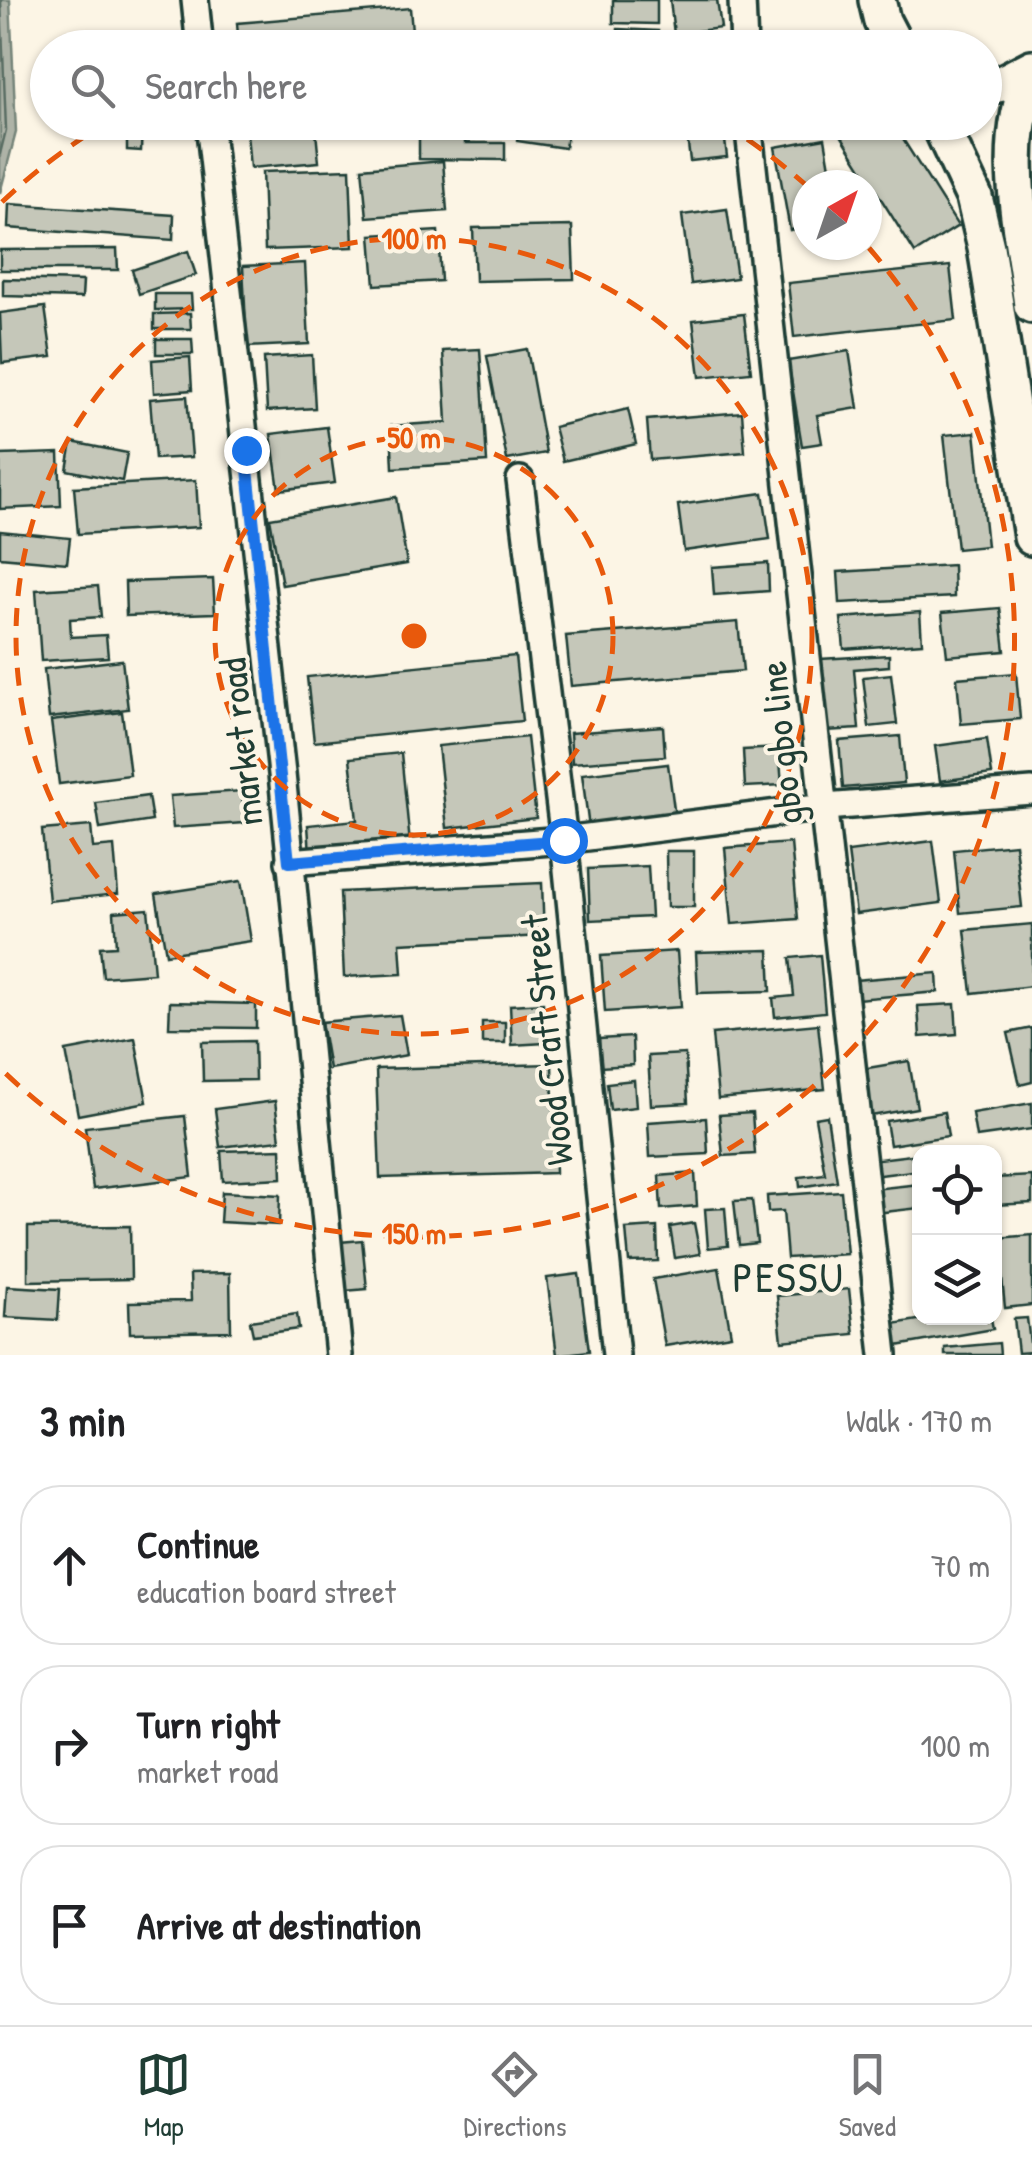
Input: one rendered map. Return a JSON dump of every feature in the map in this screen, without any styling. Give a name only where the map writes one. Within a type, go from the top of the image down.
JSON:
[{"type":"main road","points":[[1002,83],[1032,72]]},
{"type":"main road","points":[[1032,72],[1018,118],[1015,194],[1032,305]]},
{"type":"main road","points":[[947,140],[974,197],[986,247],[1032,537]]},
{"type":"street","points":[[195,0],[198,30]]},
{"type":"street","points":[[742,0],[743,30]]},
{"type":"street","name":"market road","points":[[212,140],[282,774],[339,1355]]},
{"type":"street","name":"gbo gbo line","points":[[750,140],[884,1355]]},
{"type":"street","name":"Wood Craft Street","points":[[520,480],[564,840],[616,1355]]},
{"type":"street","points":[[289,862],[564,840],[825,807],[1032,791]]},
{"type":"water","points":[[0,0],[10,0],[16,132],[0,193]]},
{"type":"building","points":[[613,0],[657,0],[657,24],[613,23]]},
{"type":"building","points":[[670,0],[717,0],[721,28],[674,30]]},
{"type":"building","points":[[410,8],[412,30],[238,30],[237,23]]},
{"type":"building","points":[[127,140],[141,140],[141,151],[127,150]]},
{"type":"building","points":[[248,140],[317,140],[319,162],[250,168]]},
{"type":"building","points":[[419,140],[505,143],[505,160],[419,159]]},
{"type":"building","points":[[517,140],[566,140],[565,148]]},
{"type":"building","points":[[687,140],[725,140],[727,157],[690,161]]},
{"type":"building","points":[[825,140],[830,170],[792,170],[790,230],[775,147]]},
{"type":"building","points":[[844,140],[903,140],[958,226],[915,253],[882,200],[882,170],[863,170]]},
{"type":"building","points":[[443,161],[447,211],[367,217],[362,168]]},
{"type":"building","points":[[350,169],[353,247],[265,250],[262,172]]},
{"type":"building","points":[[9,204],[174,215],[173,240],[8,228]]},
{"type":"building","points":[[727,209],[737,278],[691,284],[682,215]]},
{"type":"building","points":[[572,226],[574,279],[475,281],[473,228]]},
{"type":"building","points":[[438,231],[441,281],[375,285],[371,235]]},
{"type":"building","points":[[117,249],[118,270],[0,270],[0,250]]},
{"type":"building","points":[[188,251],[196,275],[139,294],[132,270]]},
{"type":"building","points":[[305,263],[309,344],[247,347],[243,266]]},
{"type":"building","points":[[950,266],[956,320],[794,337],[788,283]]},
{"type":"building","points":[[3,279],[83,281],[82,298],[3,296]]},
{"type":"building","points":[[155,294],[191,294],[192,309],[155,310]]},
{"type":"building","points":[[45,307],[52,357],[2,363],[0,313]]},
{"type":"building","points":[[190,313],[191,329],[154,329],[154,314]]},
{"type":"building","points":[[744,314],[751,372],[700,377],[693,320]]},
{"type":"building","points":[[156,339],[192,339],[193,354],[156,354]]},
{"type":"building","points":[[480,349],[487,462],[393,468],[391,426],[447,422],[443,351]]},
{"type":"building","points":[[527,349],[546,453],[507,460],[487,356]]},
{"type":"building","points":[[849,351],[858,408],[817,415],[822,443],[802,446],[788,361]]},
{"type":"building","points":[[312,355],[315,408],[267,411],[264,358]]},
{"type":"building","points":[[190,357],[192,390],[154,393],[152,360]]},
{"type":"building","points":[[187,396],[192,457],[155,459],[150,399]]},
{"type":"building","points":[[628,409],[636,444],[563,461],[554,427]]},
{"type":"building","points":[[742,412],[745,452],[650,460],[647,420]]},
{"type":"building","points":[[327,427],[335,483],[279,490],[271,434]]},
{"type":"building","points":[[975,432],[987,546],[957,549],[944,435]]},
{"type":"building","points":[[72,442],[127,453],[122,481],[67,470]]},
{"type":"building","points":[[59,453],[61,506],[0,509],[0,455]]},
{"type":"building","points":[[196,480],[199,527],[78,534],[74,487]]},
{"type":"building","points":[[763,493],[770,539],[684,551],[678,505]]},
{"type":"building","points":[[396,497],[407,564],[282,585],[270,518]]},
{"type":"building","points":[[0,531],[70,538],[67,563],[0,557]]},
{"type":"building","points":[[768,563],[769,591],[714,595],[712,567]]},
{"type":"building","points":[[953,565],[954,597],[840,603],[838,572]]},
{"type":"building","points":[[213,579],[215,613],[126,616],[125,582]]},
{"type":"building","points":[[98,586],[101,617],[70,619],[71,637],[106,635],[108,657],[41,661],[36,590]]},
{"type":"building","points":[[1000,608],[1005,651],[947,656],[942,613]]},
{"type":"building","points":[[920,612],[922,643],[844,649],[841,618]]},
{"type":"building","points":[[738,622],[743,671],[571,686],[566,636]]},
{"type":"building","points":[[889,655],[889,666],[854,669],[859,729],[825,731],[820,659]]},
{"type":"building","points":[[515,656],[522,721],[314,742],[307,677]]},
{"type":"building","points":[[122,660],[128,709],[49,718],[44,669]]},
{"type":"building","points":[[1016,673],[1020,719],[961,724],[957,678]]},
{"type":"building","points":[[891,674],[897,724],[869,727],[863,677]]},
{"type":"building","points":[[122,712],[130,775],[59,784],[51,721]]},
{"type":"building","points":[[663,726],[665,756],[572,763],[570,733]]},
{"type":"building","points":[[900,736],[904,783],[843,788],[839,741]]},
{"type":"building","points":[[527,737],[536,818],[447,828],[438,746]]},
{"type":"building","points":[[987,739],[992,774],[940,781],[935,746]]},
{"type":"building","points":[[779,748],[782,785],[745,787],[743,750]]},
{"type":"building","points":[[401,753],[410,844],[310,854],[308,825],[357,820],[350,758]]},
{"type":"building","points":[[668,764],[675,817],[589,828],[582,774]]},
{"type":"building","points":[[242,791],[244,823],[173,828],[170,796]]},
{"type":"building","points":[[148,796],[152,821],[100,829],[96,803]]},
{"type":"building","points":[[91,826],[93,848],[114,846],[118,894],[49,901],[42,830]]},
{"type":"building","points":[[933,841],[941,903],[856,914],[848,852]]},
{"type":"building","points":[[791,843],[798,919],[732,924],[725,848]]},
{"type":"building","points":[[1015,844],[1022,907],[960,913],[954,850]]},
{"type":"building","points":[[666,851],[694,851],[694,907],[667,907]]},
{"type":"building","points":[[648,866],[651,917],[590,920],[588,869]]},
{"type":"building","points":[[241,881],[251,941],[166,954],[156,894]]},
{"type":"building","points":[[542,883],[544,936],[400,943],[402,974],[344,977],[340,892]]},
{"type":"building","points":[[148,909],[154,973],[103,977],[100,947],[116,946],[114,912]]},
{"type":"building","points":[[1032,924],[1032,986],[972,993],[965,930]]},
{"type":"building","points":[[769,950],[771,991],[698,993],[696,952]]},
{"type":"building","points":[[677,951],[681,1007],[605,1012],[601,956]]},
{"type":"building","points":[[820,955],[825,1012],[775,1017],[773,998],[794,996],[790,958]]},
{"type":"building","points":[[937,973],[938,992],[857,999],[855,980]]},
{"type":"building","points":[[170,1002],[256,1004],[256,1028],[169,1027]]},
{"type":"building","points":[[543,1003],[545,1043],[512,1045],[510,1005]]},
{"type":"building","points":[[955,1004],[957,1034],[920,1037],[918,1006]]},
{"type":"building","points":[[400,1015],[407,1055],[329,1069],[321,1022]]},
{"type":"building","points":[[482,1022],[505,1022],[505,1043],[482,1043]]},
{"type":"building","points":[[818,1024],[825,1089],[718,1099],[712,1034]]},
{"type":"building","points":[[1032,1028],[1032,1082],[1020,1085],[1008,1033]]},
{"type":"building","points":[[632,1037],[633,1065],[600,1067],[599,1039]]},
{"type":"building","points":[[135,1038],[147,1102],[78,1115],[66,1051]]},
{"type":"building","points":[[254,1041],[255,1080],[203,1081],[202,1042]]},
{"type":"building","points":[[685,1054],[688,1103],[651,1105],[648,1056]]},
{"type":"building","points":[[909,1061],[917,1108],[871,1116],[862,1069]]},
{"type":"building","points":[[552,1064],[555,1173],[380,1178],[376,1069]]},
{"type":"building","points":[[634,1080],[636,1107],[610,1110],[607,1083]]},
{"type":"building","points":[[275,1101],[280,1140],[220,1147],[215,1109]]},
{"type":"building","points":[[1032,1103],[1032,1129],[976,1137],[972,1113]]},
{"type":"building","points":[[944,1112],[948,1136],[890,1145],[886,1121]]},
{"type":"building","points":[[752,1113],[755,1154],[723,1156],[719,1115]]},
{"type":"building","points":[[185,1116],[192,1177],[93,1189],[85,1127]]},
{"type":"building","points":[[827,1116],[837,1181],[800,1187],[799,1177],[825,1174],[815,1118]]},
{"type":"building","points":[[706,1118],[708,1154],[650,1157],[648,1122]]},
{"type":"building","points":[[281,1149],[282,1178],[223,1181],[221,1151]]},
{"type":"building","points":[[912,1155],[912,1171],[872,1176],[870,1160]]},
{"type":"building","points":[[695,1173],[697,1206],[661,1209],[659,1176]]},
{"type":"building","points":[[1032,1176],[1032,1203],[1002,1205],[1002,1178]]},
{"type":"building","points":[[912,1185],[912,1209],[875,1213],[873,1189]]},
{"type":"building","points":[[841,1191],[847,1254],[787,1258],[783,1211],[768,1212],[767,1196]]},
{"type":"building","points":[[222,1192],[280,1195],[279,1225],[220,1222]]},
{"type":"building","points":[[752,1200],[757,1243],[739,1245],[734,1201]]},
{"type":"building","points":[[725,1208],[728,1246],[708,1248],[705,1209]]},
{"type":"building","points":[[694,1223],[700,1254],[675,1258],[670,1227]]},
{"type":"building","points":[[130,1226],[131,1279],[28,1281],[28,1227]]},
{"type":"building","points":[[657,1227],[658,1261],[629,1262],[626,1229]]},
{"type":"building","points":[[1032,1235],[1032,1305],[1005,1308],[1002,1238]]},
{"type":"building","points":[[362,1240],[367,1289],[345,1291],[340,1242]]},
{"type":"building","points":[[719,1268],[731,1335],[665,1346],[653,1279]]},
{"type":"building","points":[[230,1273],[231,1331],[130,1333],[129,1302],[191,1301],[190,1274]]},
{"type":"building","points":[[579,1274],[589,1351],[557,1355],[547,1278]]},
{"type":"building","points":[[7,1286],[60,1289],[58,1320],[5,1317]]},
{"type":"building","points":[[849,1289],[854,1334],[782,1341],[777,1296]]},
{"type":"building","points":[[297,1314],[299,1329],[253,1335],[250,1321]]},
{"type":"building","points":[[1027,1318],[1031,1352],[1018,1353],[1014,1319]]},
{"type":"building","points":[[912,1321],[912,1325],[992,1325],[993,1329],[897,1346],[893,1324]]},
{"type":"building","points":[[999,1343],[1000,1355],[945,1355],[945,1348]]},
{"type":"district","name":"PESSU","points":[[789,1276]]},
{"type":"route","points":[[246,450],[289,862],[564,840]]}]
